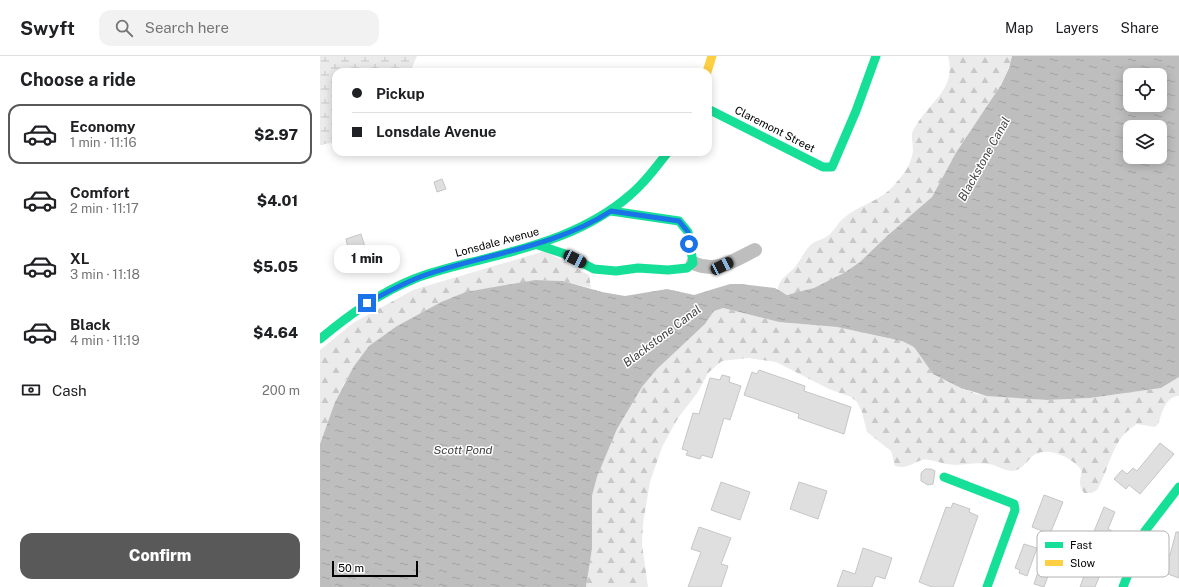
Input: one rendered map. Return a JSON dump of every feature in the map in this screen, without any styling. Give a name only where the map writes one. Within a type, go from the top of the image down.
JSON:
[{"type":"street","points":[[708,68],[712,56]]},
{"type":"street","name":"Claremont Street","points":[[712,110],[823,167],[832,167],[856,111],[876,56]]},
{"type":"street","name":"Lonsdale Avenue","points":[[320,339],[367,303],[414,279],[538,245],[596,221],[611,211],[642,185],[665,156]]},
{"type":"street","points":[[611,211],[679,221],[688,232],[693,263]]},
{"type":"street","points":[[538,245],[565,254],[594,269],[616,270],[638,268],[668,270],[687,268],[693,263]]},
{"type":"street","points":[[693,263],[704,268],[722,266],[755,250]]},
{"type":"street","points":[[944,477],[1014,504],[1015,510],[987,587]]},
{"type":"street","points":[[1145,531],[1179,487]]},
{"type":"street","points":[[1123,587],[1127,577]]},
{"type":"green space","points":[[320,56],[417,56],[412,68],[332,68],[332,143],[320,145]]},
{"type":"green space","points":[[948,56],[1012,56],[1003,80],[989,104],[958,150],[935,193],[923,206],[890,233],[864,259],[842,275],[807,292],[786,294],[778,290],[781,280],[795,267],[810,245],[829,235],[843,219],[850,214],[887,192],[904,173],[908,167],[912,155],[912,135],[914,129],[946,85],[950,67]]},
{"type":"green space","points":[[545,251],[589,275],[591,288],[563,281],[535,280],[441,302],[397,326],[345,381],[335,402],[320,444],[320,350],[353,323],[413,290]]},
{"type":"green space","points":[[718,308],[779,322],[837,327],[902,341],[914,347],[933,374],[976,394],[1047,400],[1090,398],[1161,388],[1179,377],[1179,396],[1170,399],[1167,402],[1158,424],[1155,427],[1137,424],[1128,430],[1112,454],[1097,490],[1092,493],[1084,493],[1080,485],[1082,471],[1078,466],[1067,458],[1046,452],[1034,455],[1022,467],[1012,471],[985,463],[952,465],[925,460],[921,460],[905,467],[895,466],[891,451],[867,432],[862,412],[857,402],[851,397],[829,389],[776,362],[748,358],[722,361],[708,373],[698,392],[678,418],[662,447],[650,482],[643,523],[642,544],[648,587],[586,587],[592,549],[592,496],[597,477],[617,429],[642,387],[657,369],[705,324],[714,311]]},
{"type":"water","name":"Scott Pond","points":[[1012,56],[1179,56],[1179,377],[1161,388],[1090,398],[1047,400],[987,396],[961,388],[933,374],[914,347],[902,341],[837,327],[779,322],[723,308],[714,311],[705,324],[657,369],[642,387],[617,429],[597,477],[592,496],[592,549],[586,587],[320,587],[320,444],[335,402],[354,366],[369,346],[397,326],[441,302],[466,292],[535,280],[563,281],[602,292],[625,296],[667,289],[694,295],[730,284],[775,288],[787,295],[814,288],[844,273],[860,262],[887,236],[932,197],[957,151],[1001,85],[1009,68]]},
{"type":"building","points":[[442,179],[446,189],[437,192],[434,182]]},
{"type":"building","points":[[361,234],[365,247],[349,252],[346,239]]},
{"type":"building","points":[[759,370],[805,386],[804,391],[851,407],[844,434],[798,418],[799,414],[744,395],[752,372],[757,374]]},
{"type":"building","points":[[722,375],[730,377],[729,382],[741,386],[730,420],[724,418],[712,458],[702,455],[700,459],[686,455],[688,451],[682,449],[693,413],[699,414],[710,378],[720,380]]},
{"type":"building","points":[[1160,443],[1174,454],[1140,494],[1129,485],[1126,489],[1114,479],[1122,470],[1127,474],[1133,468],[1137,471]]},
{"type":"building","points":[[925,469],[935,471],[933,484],[928,485],[921,481],[921,473]]},
{"type":"building","points":[[721,482],[750,492],[740,520],[711,510]]},
{"type":"building","points":[[799,482],[827,491],[818,519],[790,509]]},
{"type":"building","points":[[1044,495],[1063,502],[1051,531],[1042,531],[1032,527]]},
{"type":"building","points":[[953,503],[970,509],[969,512],[978,516],[953,587],[932,587],[919,582],[946,507],[951,508]]},
{"type":"building","points":[[1104,507],[1115,512],[1108,529],[1112,531],[1094,531]]},
{"type":"building","points":[[699,527],[731,538],[721,564],[728,566],[721,587],[688,587],[701,552],[691,549]]},
{"type":"building","points":[[1176,532],[1179,532],[1179,578],[1169,574],[1170,555]]},
{"type":"building","points":[[1024,544],[1037,548],[1027,576],[1019,573],[1020,570],[1015,568]]},
{"type":"building","points":[[863,548],[892,558],[885,579],[876,576],[872,587],[837,587],[843,570],[855,574]]},
{"type":"building","points":[[1037,575],[1037,577],[1048,577],[1044,587],[1034,584]]},
{"type":"building","points":[[1084,577],[1099,577],[1095,587],[1080,587]]},
{"type":"traffic: fast","points":[[712,111],[823,167],[832,167],[856,111],[876,56]]},
{"type":"traffic: fast","points":[[320,339],[365,305],[414,279],[440,270],[523,249],[579,228],[614,208],[641,185],[665,156]]},
{"type":"traffic: fast","points":[[538,245],[565,254],[594,269],[616,271],[638,268],[668,270],[687,268],[693,263],[688,232],[679,221],[611,211]]},
{"type":"traffic: fast","points":[[944,477],[1014,504],[1015,510],[987,587]]},
{"type":"traffic: fast","points":[[1145,531],[1179,487]]},
{"type":"traffic: fast","points":[[1123,587],[1127,577]]},
{"type":"traffic: slow","points":[[708,68],[712,56]]},
{"type":"route","points":[[367,303],[389,291],[429,273],[538,245],[596,221],[611,211],[679,221],[688,232],[689,244]]},
{"type":"water label","name":"Blackstone Canal","points":[[984,159]]},
{"type":"water label","name":"Blackstone Canal","points":[[662,336]]}]
